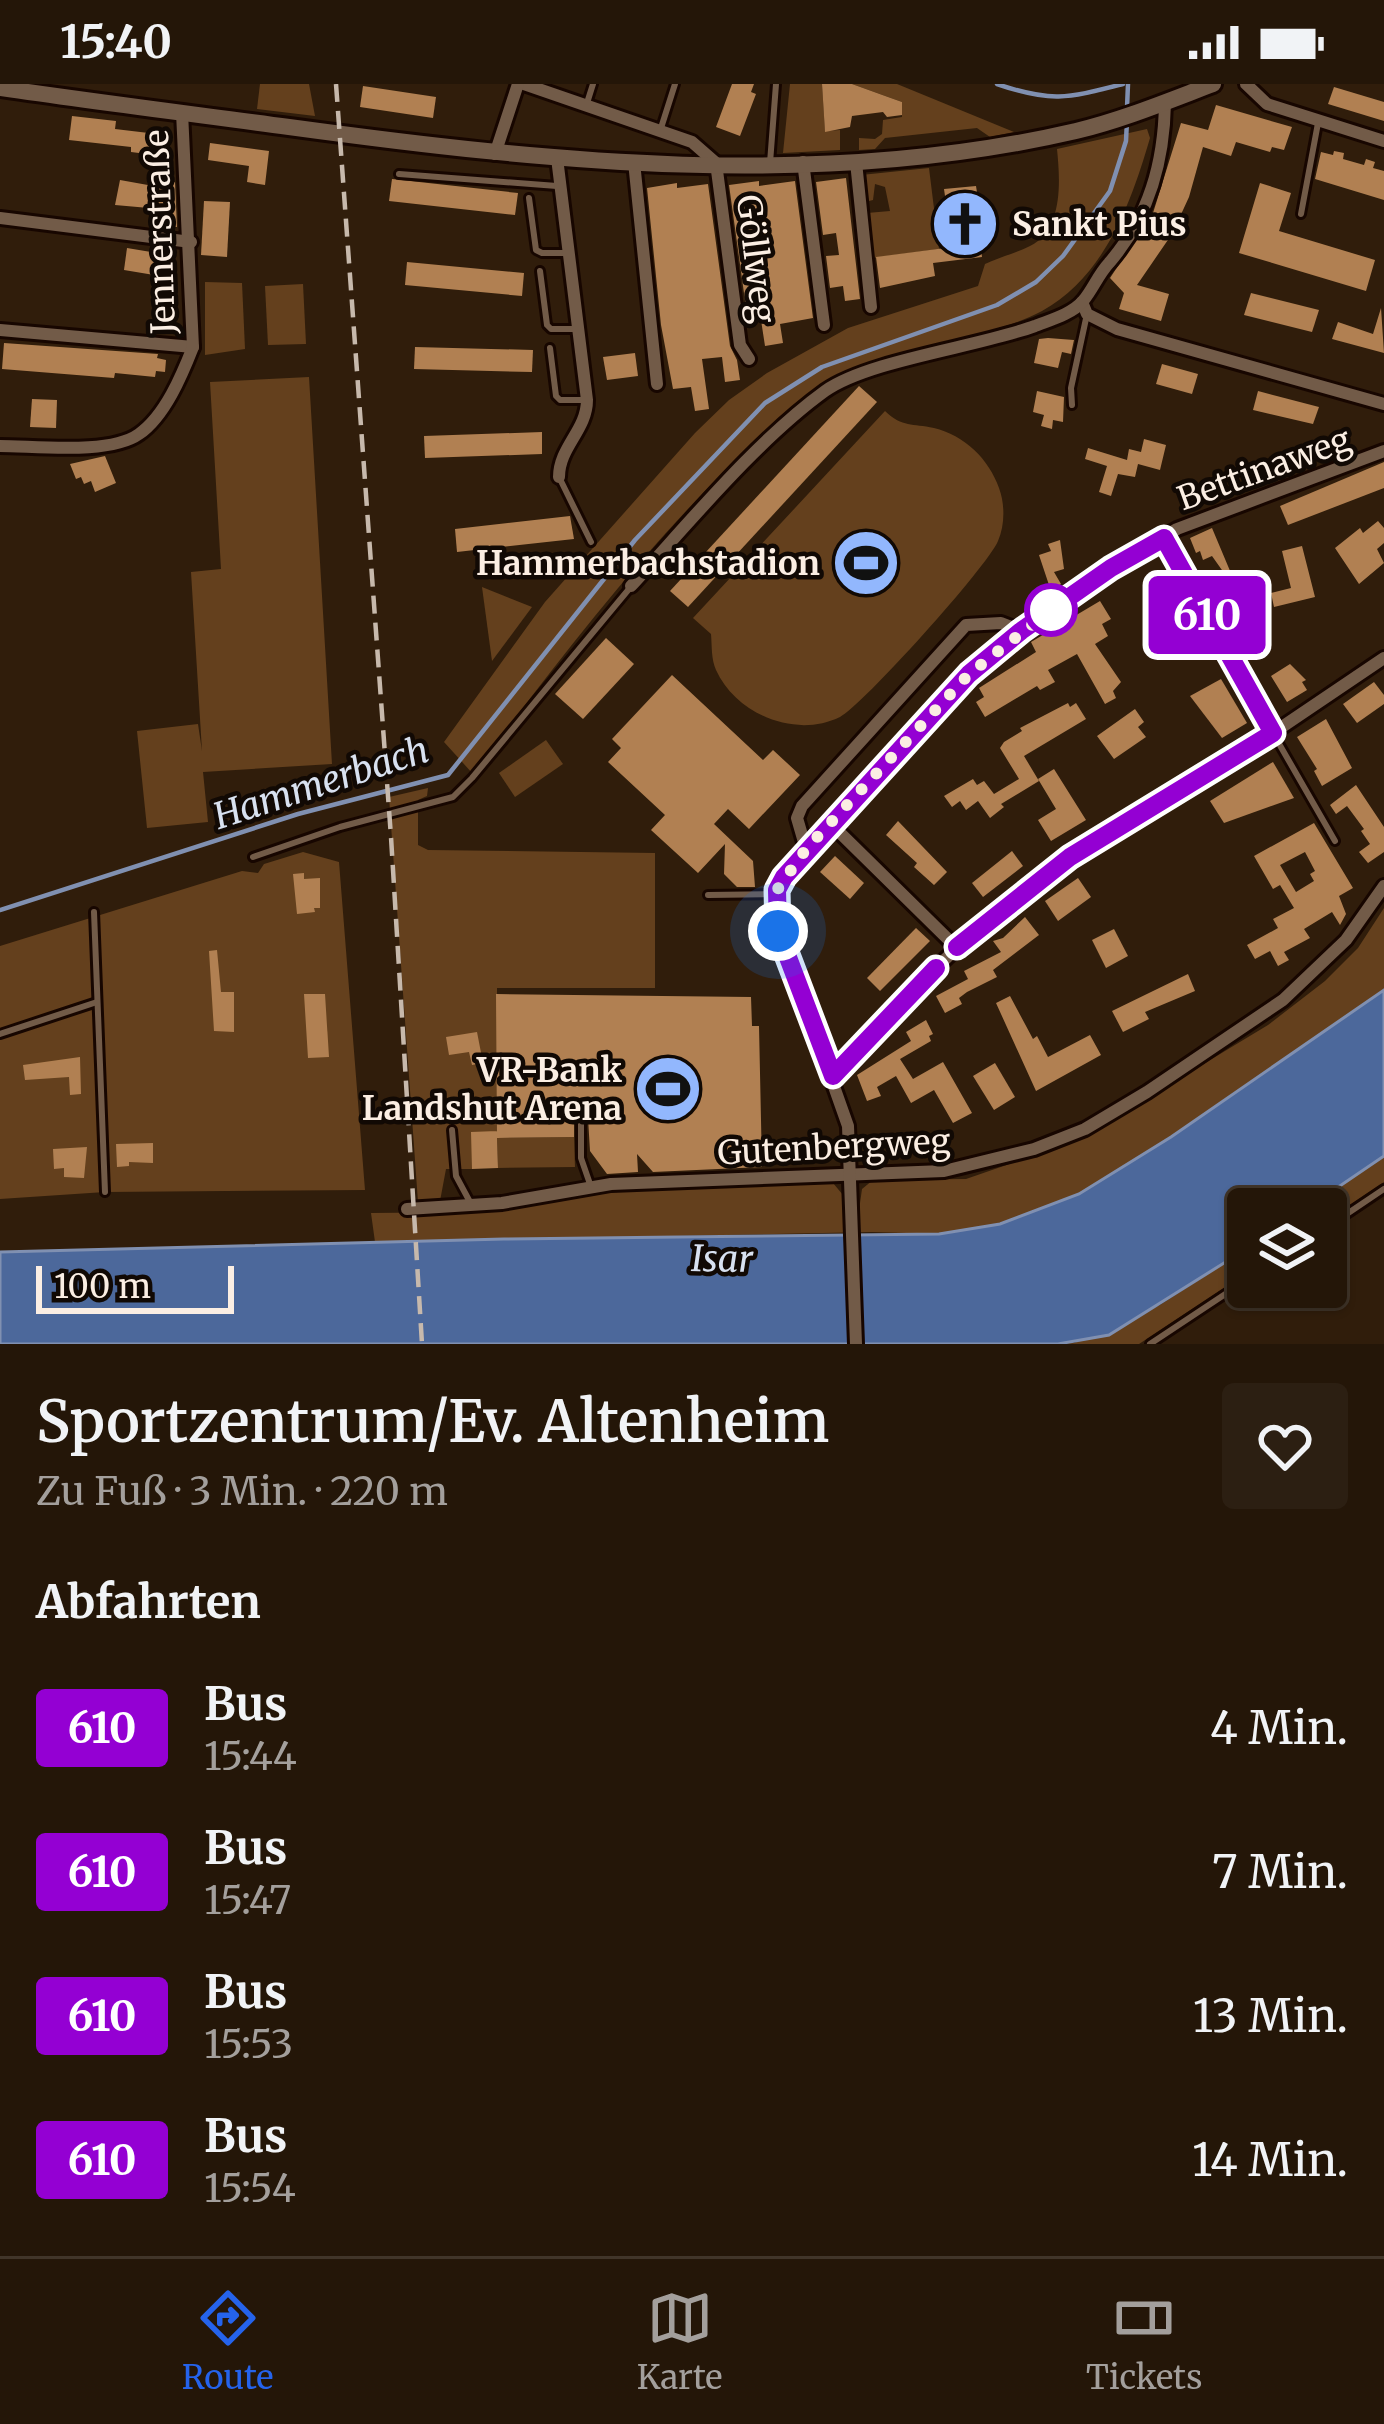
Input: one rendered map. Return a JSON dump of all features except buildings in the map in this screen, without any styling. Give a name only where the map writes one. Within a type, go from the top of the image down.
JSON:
[{"type":"street","points":[[495,154],[521,84],[692,142],[716,163]]},
{"type":"street","points":[[0,88],[81,92],[182,112],[495,154],[770,163],[856,162],[1005,144],[1079,130],[1213,84]]},
{"type":"street","points":[[1246,84],[1267,104],[1384,141]]},
{"type":"street","points":[[1084,308],[1095,278],[1131,236],[1153,187],[1164,140],[1165,103]]},
{"type":"street","name":"Jennerstraße","points":[[0,446],[112,445],[140,434],[183,374],[194,347],[182,112]]},
{"type":"street","points":[[557,158],[587,400],[585,420],[566,450],[559,477]]},
{"type":"street","points":[[634,162],[657,384]]},
{"type":"street","points":[[803,162],[824,325]]},
{"type":"street","points":[[856,162],[871,307]]},
{"type":"street","name":"Göllweg","points":[[716,163],[740,345],[748,359]]},
{"type":"street","points":[[0,218],[190,242]]},
{"type":"street","points":[[1084,308],[1117,329],[1384,404]]},
{"type":"street","points":[[631,586],[718,492],[829,388],[870,371],[999,339],[1084,308]]},
{"type":"street","points":[[0,330],[194,347]]},
{"type":"street","name":"Bettinaweg","points":[[777,894],[784,877],[830,823],[969,674],[1021,631],[1111,568],[1177,530],[1384,452]]},
{"type":"street","points":[[1164,538],[1273,733]]},
{"type":"street","points":[[806,849],[797,818],[802,806],[965,625],[1001,623],[1021,631]]},
{"type":"street","points":[[833,1076],[957,947],[1070,857],[1273,733],[1384,658]]},
{"type":"street","points":[[830,823],[957,947]]},
{"type":"street","name":"Gutenbergweg","points":[[407,1209],[471,1206],[592,1187],[974,1166],[1085,1130],[1283,1000],[1346,940],[1384,886]]},
{"type":"street","points":[[777,894],[778,931],[848,1126],[856,1344]]},
{"type":"lane","points":[[586,105],[593,84]]},
{"type":"lane","points":[[660,131],[675,84]]},
{"type":"lane","points":[[770,163],[776,84]]},
{"type":"lane","points":[[1301,214],[1318,123]]},
{"type":"lane","points":[[399,174],[559,186]]},
{"type":"lane","points":[[529,198],[536,250],[568,253]]},
{"type":"lane","points":[[540,271],[547,325],[579,329]]},
{"type":"lane","points":[[1072,405],[1084,308]]},
{"type":"lane","points":[[550,347],[556,396],[587,400]]},
{"type":"lane","points":[[559,477],[591,542]]},
{"type":"lane","points":[[253,857],[340,827],[453,797],[631,586]]},
{"type":"lane","points":[[1273,733],[1335,841]]},
{"type":"lane","points":[[708,895],[777,894]]},
{"type":"lane","points":[[94,912],[105,1192]]},
{"type":"lane","points":[[0,1034],[97,1002]]},
{"type":"lane","points":[[581,1118],[581,1158],[592,1187]]},
{"type":"lane","points":[[452,1130],[456,1176],[471,1206]]},
{"type":"lane","points":[[1347,1214],[1384,1190]]},
{"type":"lane","points":[[1150,1344],[1227,1293]]},
{"type":"shaded area","points":[[260,84],[309,84],[315,116],[257,109]]},
{"type":"shaded area","points":[[790,84],[822,84],[825,131],[840,130],[840,150],[783,153]]},
{"type":"shaded area","points":[[852,84],[897,84],[1014,132],[990,137],[977,128],[885,138],[875,149],[859,150],[859,138],[875,139],[882,134],[883,120],[902,117],[902,102]]},
{"type":"shaded area","points":[[1147,129],[1150,138],[1124,212],[1083,278],[1029,317],[867,363],[818,388],[677,521],[592,620],[473,774],[444,742],[545,602],[729,400],[848,328],[978,286],[985,264],[1030,246],[1049,228],[1057,202],[1057,149]]},
{"type":"shaded area","points":[[929,168],[939,249],[873,258],[867,213],[890,211],[885,187],[875,184],[873,200],[865,202],[861,175]]},
{"type":"shaded area","points":[[205,282],[242,283],[245,349],[205,355]]},
{"type":"shaded area","points":[[303,284],[306,344],[268,345],[265,286]]},
{"type":"shaded area","points":[[309,377],[332,764],[203,772],[208,822],[147,828],[137,731],[198,724],[202,751],[191,572],[221,569],[210,382]]},
{"type":"shaded area","name":"Hammerbachstadion","points":[[885,411],[903,423],[955,436],[982,458],[995,477],[1002,501],[998,541],[949,605],[853,707],[823,723],[804,725],[769,718],[725,686],[714,666],[711,634],[693,618]]},
{"type":"shaded area","points":[[482,587],[532,607],[492,661]]},
{"type":"shaded area","points":[[546,740],[563,764],[515,797],[499,773]]},
{"type":"shaded area","points":[[428,788],[427,796],[418,800],[418,845],[428,850],[655,853],[655,988],[497,988],[497,1131],[472,1169],[446,1169],[440,1201],[418,1202],[389,797]]},
{"type":"shaded area","points":[[303,852],[339,862],[365,1190],[105,1192],[0,1199],[0,946],[242,871],[258,873],[264,864]]},
{"type":"shaded area","points":[[1384,908],[1384,990],[1171,1137],[1079,1194],[1000,1224],[939,1234],[375,1242],[371,1213],[476,1212],[647,1187],[833,1183],[843,1195],[845,1217],[858,1217],[862,1189],[873,1180],[966,1179],[1076,1141],[1268,1025],[1325,981],[1358,948]]},
{"type":"shaded area","points":[[574,1137],[575,1167],[498,1168],[497,1138]]},
{"type":"shaded area","points":[[1384,1156],[1384,1182],[1347,1207],[1347,1188],[1337,1188]]},
{"type":"shaded area","points":[[1227,1262],[1227,1286],[1139,1344],[1058,1344],[1074,1343],[1160,1305]]},
{"type":"water","name":"Isar","points":[[1384,990],[1384,1156],[1337,1188],[1227,1188],[1227,1261],[1109,1335],[1058,1344],[0,1344],[0,1252],[939,1234],[1000,1224],[1079,1194],[1171,1137]]},
{"type":"waterway","points":[[997,84],[1060,96],[1123,84]]},
{"type":"waterway","name":"Hammerbach","points":[[1127,108],[1128,84]]},
{"type":"waterway","name":"Hammerbach","points":[[0,910],[298,814],[448,775],[635,540],[765,403],[822,367],[997,305],[1036,282],[1063,256],[1110,191],[1126,141],[1127,120]]},
{"type":"railway","points":[[336,84],[422,1344]]},
{"type":"bus line","name":"610","points":[[936,968],[833,1076],[778,931],[777,890],[830,823],[969,674],[1111,568],[1164,538],[1273,733],[1070,857],[957,947]]},
{"type":"place","name":"Sankt Pius","points":[[965,224]]},
{"type":"place","name":"Hammerbachstadion","points":[[866,563]]},
{"type":"place","name":"VR-Bank Landshut Arena","points":[[668,1089]]},
{"type":"route","points":[[778,931],[777,890],[806,849],[969,674],[1051,610]]}]
